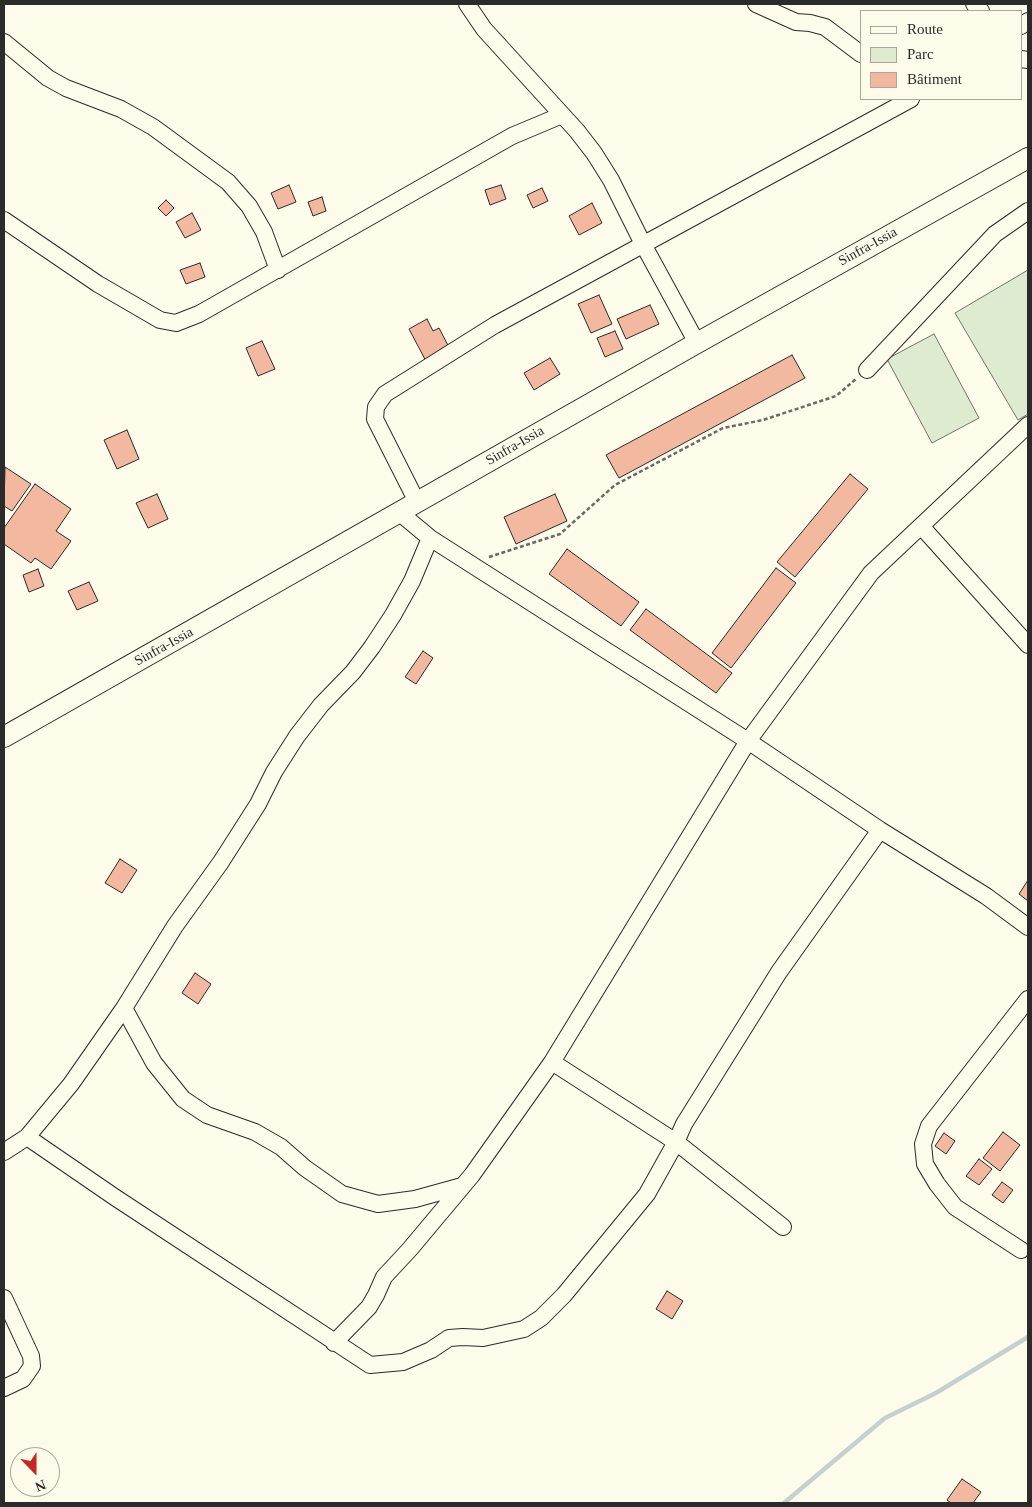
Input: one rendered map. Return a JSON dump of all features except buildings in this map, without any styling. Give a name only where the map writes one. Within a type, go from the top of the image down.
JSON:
[{"type":"main road","name":"Sinfra-Issia","points":[[4,737],[697,343],[1028,158]]},
{"type":"street","points":[[467,4],[484,30],[594,153],[611,180],[643,244],[697,343]]},
{"type":"street","points":[[756,4],[796,22],[825,27],[860,53]]},
{"type":"street","points":[[4,42],[48,78],[66,88],[121,109],[153,128],[228,182],[249,206],[264,232],[278,270]]},
{"type":"street","points":[[909,100],[495,326],[385,394],[376,406],[375,419],[409,508],[430,538],[748,742],[880,830],[986,896],[1028,927]]},
{"type":"street","points":[[4,220],[98,284],[160,320],[176,323],[199,314],[512,136],[562,115]]},
{"type":"street","points":[[867,370],[995,234],[1028,211]]},
{"type":"street","points":[[334,1343],[369,1307],[384,1277],[410,1249],[462,1186],[552,1062],[748,742],[871,573],[1028,425]]},
{"type":"street","points":[[921,526],[1028,644]]},
{"type":"street","points":[[4,1152],[27,1137],[71,1084],[124,1008],[175,926],[221,862],[253,812],[274,772],[297,736],[321,705],[353,672],[393,615],[412,581],[430,538]]},
{"type":"street","points":[[27,1137],[334,1343],[370,1365],[403,1362],[431,1350],[449,1338],[463,1336],[483,1338],[524,1329],[541,1318],[564,1295],[647,1194],[684,1124],[779,972],[880,830]]},
{"type":"street","points":[[1021,1250],[955,1207],[937,1184],[925,1164],[923,1144],[929,1126],[1028,999]]},
{"type":"street","points":[[124,1008],[154,1063],[183,1099],[207,1115],[255,1132],[281,1147],[342,1194],[378,1204],[415,1199],[462,1186]]},
{"type":"street","points":[[552,1062],[676,1142],[783,1227]]},
{"type":"street","points":[[4,1298],[31,1356],[32,1366],[24,1379],[4,1388]]},
{"type":"path","points":[[470,563],[560,534],[615,486],[723,428],[763,420],[836,396],[867,370]]},
{"type":"green space","points":[[1028,270],[1028,414],[1018,420],[955,313]]},
{"type":"green space","points":[[934,334],[979,418],[932,443],[887,359]]},
{"type":"waterway","points":[[784,1503],[885,1418],[936,1393],[1028,1337]]}]
